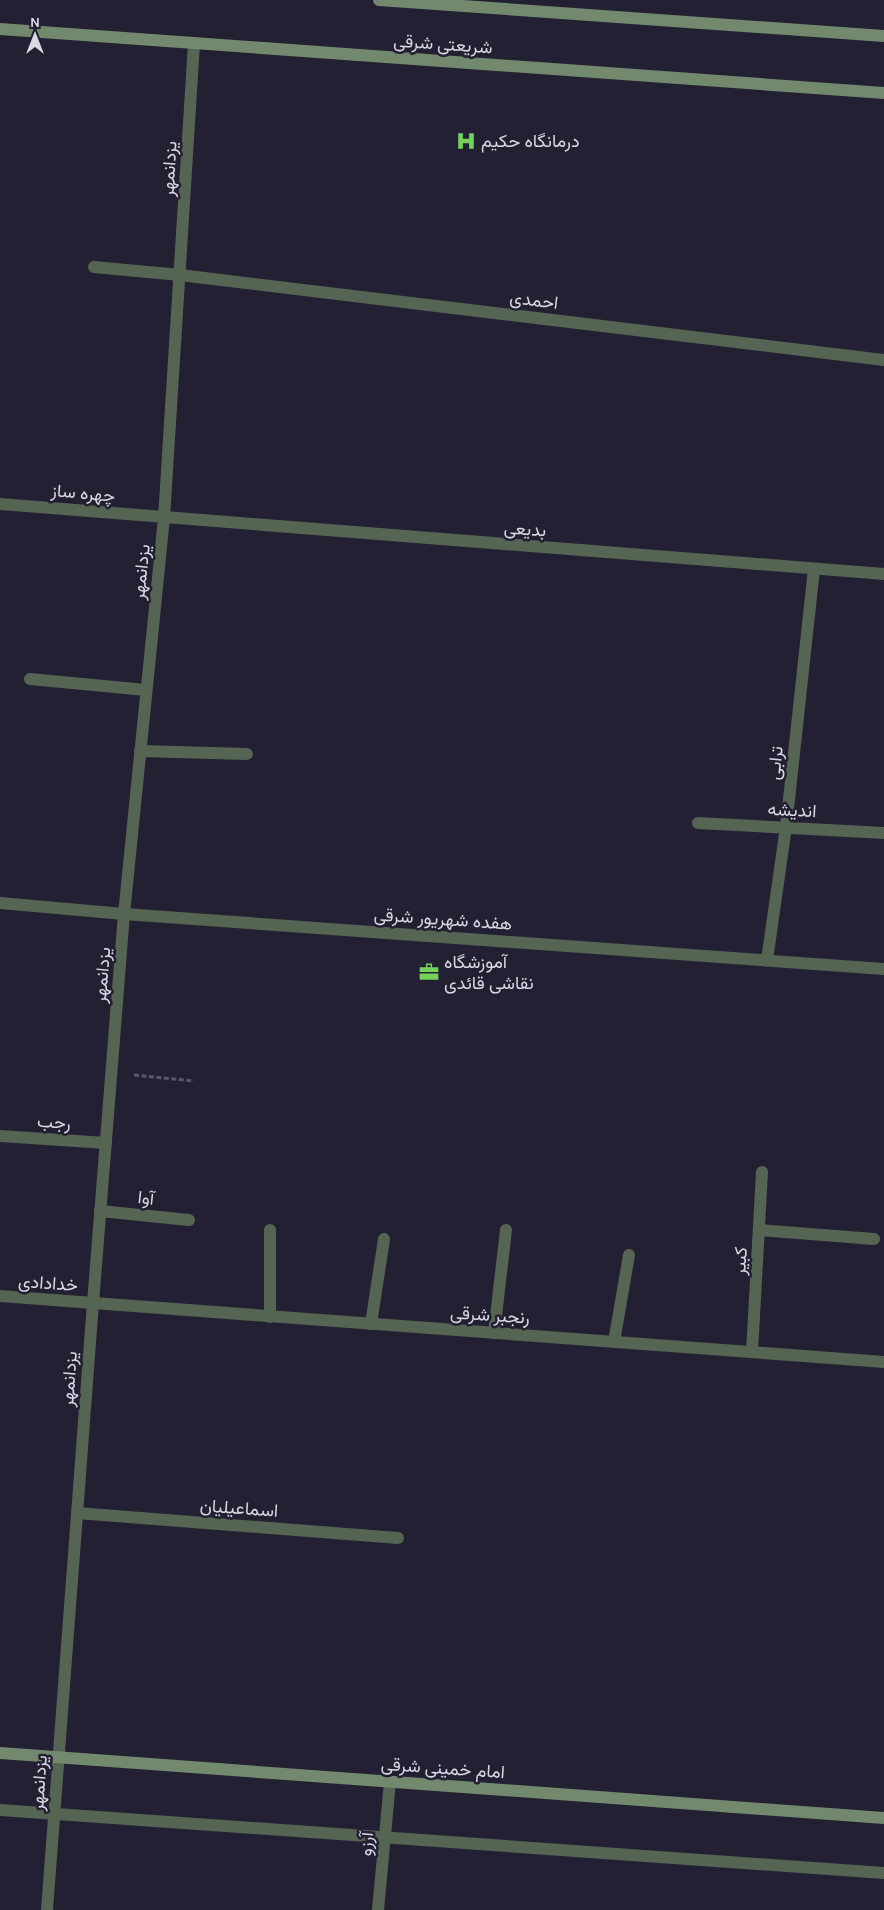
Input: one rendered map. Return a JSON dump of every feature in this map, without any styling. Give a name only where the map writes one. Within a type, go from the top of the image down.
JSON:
[{"type":"main road","points":[[379,0],[884,36]]},
{"type":"main road","name":"شریعتی شرقی","points":[[0,29],[884,93]]},
{"type":"main road","name":"امام خمینی شرقی","points":[[0,1753],[884,1818]]},
{"type":"street","name":"یزدانمهر","points":[[47,1910],[124,914],[164,518],[194,44]]},
{"type":"street","name":"احمدی","points":[[94,266],[884,360]]},
{"type":"street","name":"چهره ساز","points":[[0,504],[164,518]]},
{"type":"street","name":"بدیعی","points":[[164,518],[884,574]]},
{"type":"street","name":"ترابی","points":[[768,960],[786,827],[814,569]]},
{"type":"street","points":[[30,679],[146,690]]},
{"type":"street","points":[[140,751],[247,754]]},
{"type":"street","name":"اندیشه","points":[[698,823],[884,833]]},
{"type":"street","name":"هفده شهریور شرقی","points":[[0,903],[124,914],[884,969]]},
{"type":"street","name":"رجب","points":[[0,1136],[106,1143]]},
{"type":"street","name":"کبیر","points":[[752,1352],[762,1172]]},
{"type":"street","name":"آوا","points":[[100,1211],[189,1220]]},
{"type":"street","points":[[270,1230],[270,1317]]},
{"type":"street","points":[[494,1333],[506,1230]]},
{"type":"street","points":[[760,1230],[874,1239]]},
{"type":"street","points":[[371,1324],[384,1239]]},
{"type":"street","points":[[614,1342],[629,1255]]},
{"type":"street","name":"خدادادی","points":[[0,1296],[93,1304]]},
{"type":"street","name":"رنجبر شرقی","points":[[93,1304],[884,1362]]},
{"type":"street","name":"اسماعیلیان","points":[[77,1513],[398,1538]]},
{"type":"street","name":"آرزو","points":[[378,1910],[390,1782]]},
{"type":"street","points":[[0,1810],[884,1873]]},
{"type":"path","points":[[111,1074],[194,1081]]},
{"type":"place","name":"درمانگاه حکیم","points":[[466,141]]},
{"type":"place","name":"آموزشگاه نقاشی قائدی","points":[[429,972]]}]
